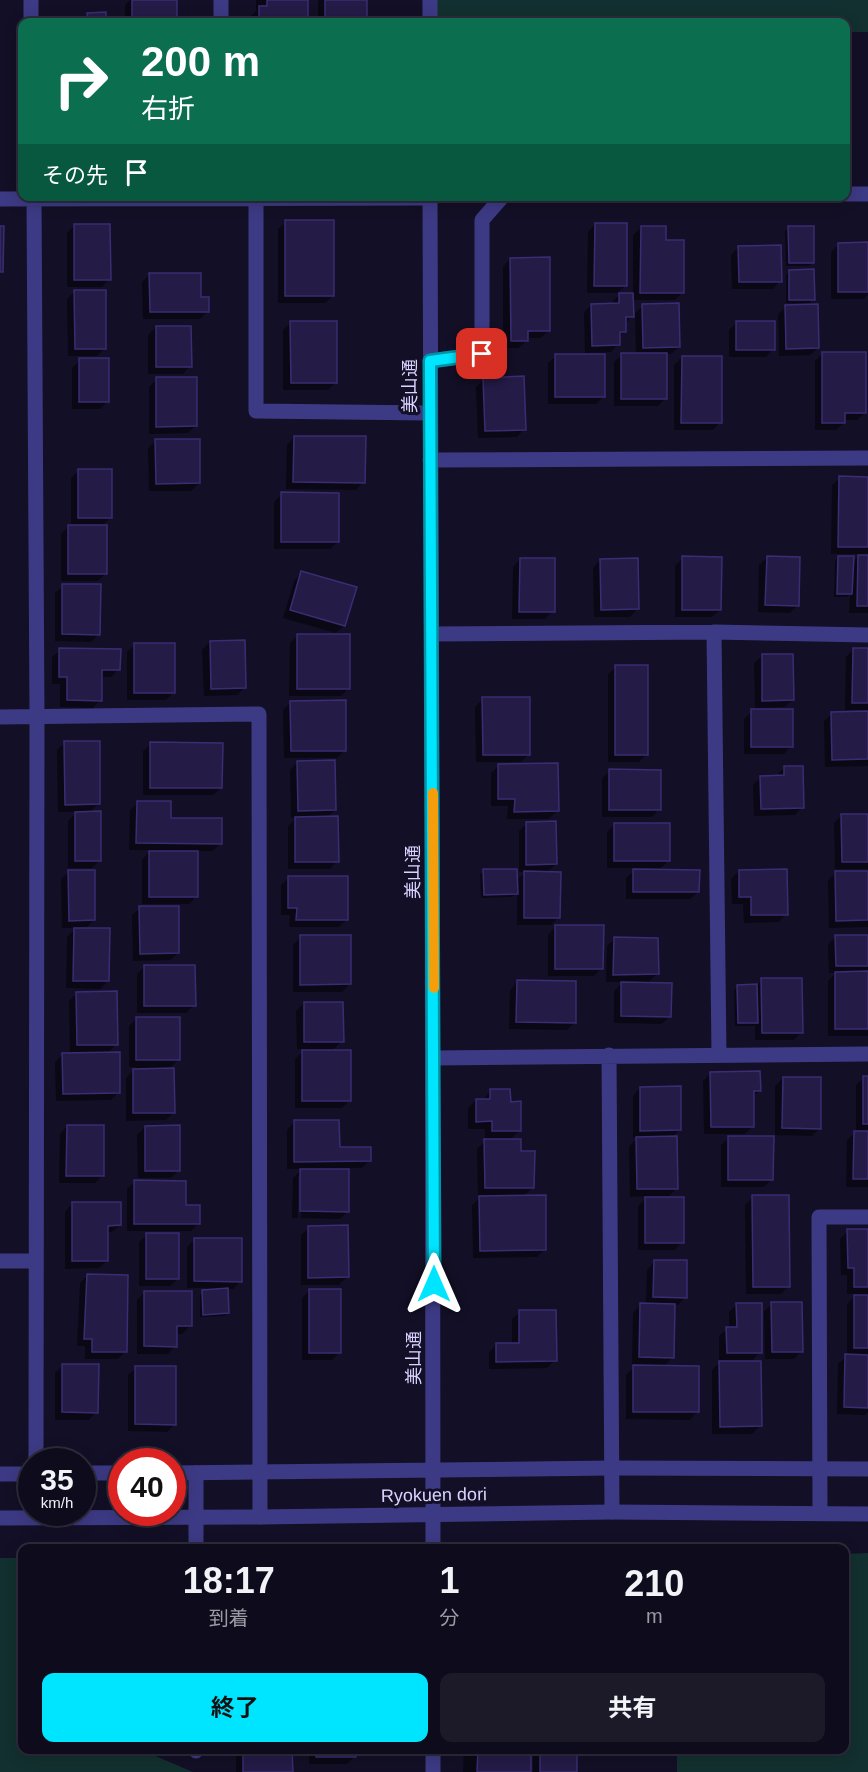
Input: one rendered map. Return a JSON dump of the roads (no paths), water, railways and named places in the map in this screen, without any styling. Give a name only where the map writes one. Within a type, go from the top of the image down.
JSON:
[{"type":"street","points":[[31,0],[31,18]]},
{"type":"street","points":[[221,0],[221,18]]},
{"type":"street","points":[[430,0],[430,18]]},
{"type":"street","points":[[850,194],[868,194]]},
{"type":"street","points":[[0,200],[18,199]]},
{"type":"street","points":[[34,201],[37,717],[36,1448]]},
{"type":"street","points":[[256,201],[256,411],[429,413]]},
{"type":"street","name":"美山通","points":[[430,201],[429,413],[434,1058],[433,1544]]},
{"type":"street","points":[[430,361],[482,354],[482,220],[499,201]]},
{"type":"street","points":[[430,460],[868,458]]},
{"type":"street","points":[[432,634],[714,632],[868,634]]},
{"type":"street","points":[[714,632],[719,1055]]},
{"type":"street","points":[[0,717],[259,714],[260,1517]]},
{"type":"street","points":[[434,1058],[868,1054]]},
{"type":"street","points":[[609,1055],[612,1512]]},
{"type":"street","points":[[820,1513],[819,1217],[868,1217]]},
{"type":"street","points":[[0,1261],[36,1261]]},
{"type":"street","name":"Ryokuen dori","points":[[186,1473],[434,1469],[868,1469]]},
{"type":"street","points":[[196,1473],[196,1544]]},
{"type":"street","points":[[0,1474],[18,1474]]},
{"type":"street","name":"Ryokuen dori","points":[[96,1516],[260,1517],[612,1512],[868,1514]]},
{"type":"street","name":"Ryokuen dori","points":[[0,1518],[18,1516]]},
{"type":"street","points":[[433,1754],[433,1772]]}]
